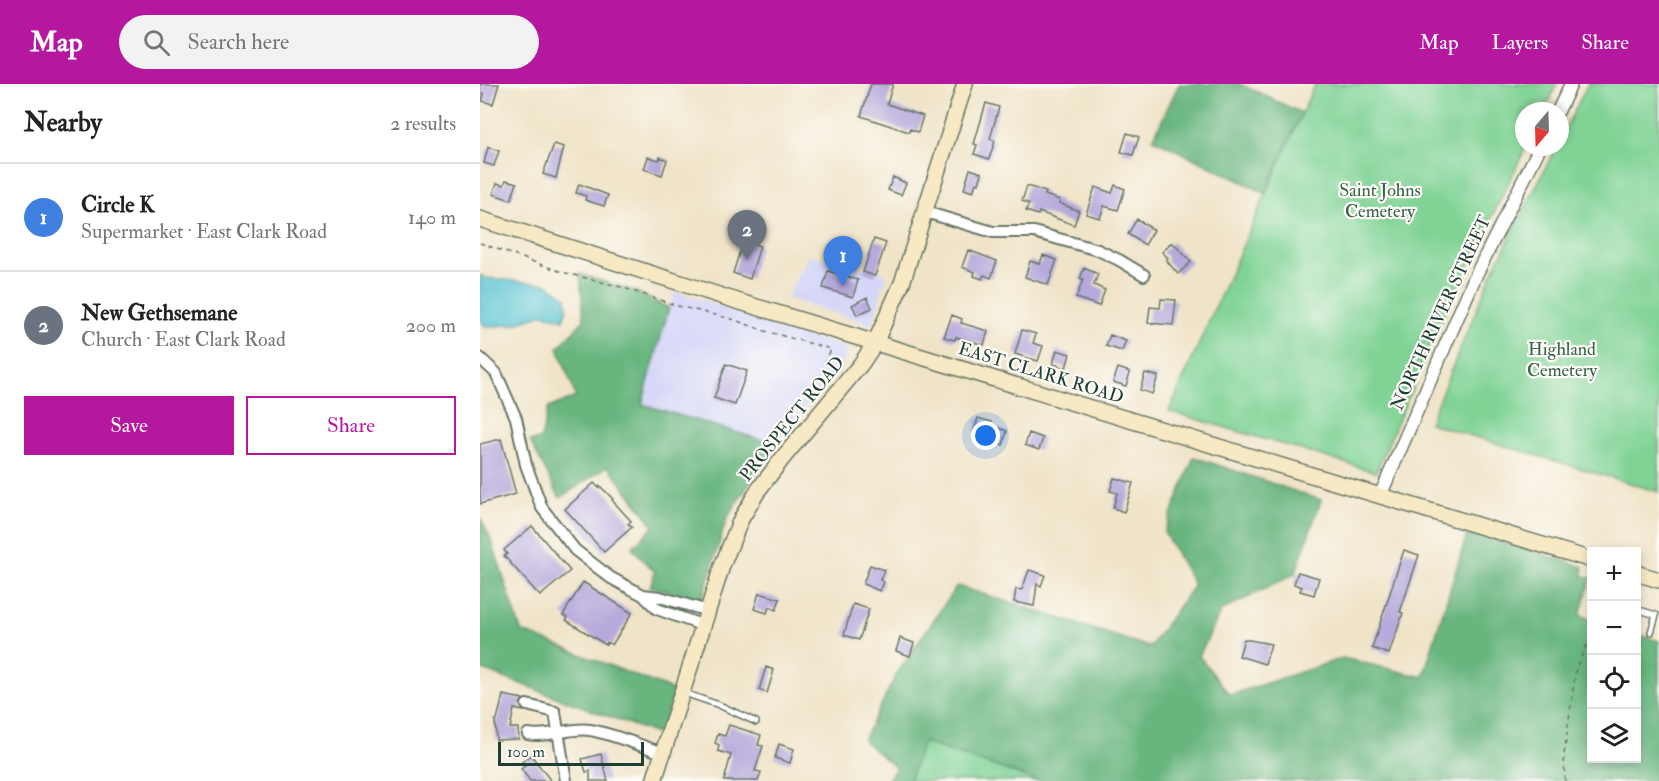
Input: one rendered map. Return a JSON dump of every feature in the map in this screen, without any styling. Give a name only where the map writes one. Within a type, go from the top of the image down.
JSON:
[{"type":"main road","name":"PROSPECT ROAD","points":[[654,781],[722,566],[741,519],[759,489],[861,364],[875,343],[902,283],[965,84]]},
{"type":"main road","name":"EAST CLARK ROAD","points":[[480,219],[875,343],[1587,558]]},
{"type":"main road","points":[[1641,575],[1659,580]]},
{"type":"street","points":[[1562,102],[1571,84]]},
{"type":"street","name":"NORTH RIVER STREET","points":[[1380,496],[1475,277],[1536,156]]},
{"type":"street","points":[[925,212],[993,232],[1034,232],[1087,247],[1119,260],[1144,275]]},
{"type":"street","points":[[480,358],[496,373],[516,418],[526,465],[542,508],[575,550],[611,578],[643,596],[660,597],[706,618]]},
{"type":"street","points":[[527,705],[555,712],[566,781]]},
{"type":"street","points":[[528,734],[540,736],[590,730],[663,753]]},
{"type":"lane","points":[[1641,610],[1656,615],[1650,632]]},
{"type":"lane","points":[[683,692],[756,722]]},
{"type":"path","points":[[480,243],[562,272],[621,287],[678,306],[732,319],[765,332],[831,349],[820,374],[772,434]]},
{"type":"path","points":[[1565,781],[1564,754],[1576,668],[1587,645]]},
{"type":"shaded area","points":[[809,255],[887,274],[872,325],[786,298]]},
{"type":"shaded area","points":[[674,291],[846,348],[844,361],[775,444],[641,404]]},
{"type":"green space","points":[[1179,84],[1240,84],[1302,113],[1265,193],[1153,139]]},
{"type":"green space","name":"Saint Johns Cemetery","points":[[1315,84],[1557,84],[1548,102],[1515,102],[1515,156],[1522,156],[1438,328],[1376,472],[1169,411]]},
{"type":"green space","name":"Highland Cemetery","points":[[1588,84],[1659,84],[1659,492],[1429,423],[1491,275],[1551,156],[1569,156],[1569,121]]},
{"type":"green space","points":[[580,274],[634,291],[669,308],[642,404],[775,444],[727,518],[702,599],[650,587],[655,572],[632,548],[654,526],[608,466],[560,498],[530,441],[541,439],[548,408],[576,397],[558,348],[584,320]]},
{"type":"green space","points":[[1194,457],[1321,500],[1295,574],[1221,611],[1199,656],[1230,695],[1343,658],[1423,677],[1468,531],[1584,567],[1583,576],[1587,577],[1587,591],[1580,615],[1587,618],[1587,763],[1641,763],[1641,635],[1659,641],[1659,781],[1039,781],[923,742],[909,781],[887,781],[896,768],[863,740],[898,672],[957,586],[1150,647],[1194,585],[1164,532]]},
{"type":"green space","points":[[480,517],[492,542],[521,631],[675,691],[659,735],[480,669]]},
{"type":"green space","points":[[922,742],[1039,781],[909,781]]},
{"type":"water","points":[[480,275],[486,278],[547,284],[566,297],[567,309],[563,320],[543,314],[515,324],[486,327],[480,320]]},
{"type":"building","points":[[480,84],[499,84],[493,104],[482,101],[484,94],[480,92]]},
{"type":"building","points":[[871,84],[893,84],[887,104],[923,116],[918,132],[910,129],[909,132],[861,116]]},
{"type":"building","points":[[986,103],[999,107],[990,139],[995,141],[989,159],[974,154],[977,145],[974,144]]},
{"type":"building","points":[[1127,133],[1139,137],[1133,155],[1121,152]]},
{"type":"building","points":[[554,144],[564,147],[556,178],[543,174]]},
{"type":"building","points":[[488,147],[499,151],[494,166],[484,163]]},
{"type":"building","points":[[648,157],[659,160],[660,157],[667,160],[662,175],[644,169]]},
{"type":"building","points":[[970,169],[982,173],[979,184],[976,183],[973,192],[964,189]]},
{"type":"building","points":[[893,177],[906,183],[901,195],[888,190]]},
{"type":"building","points":[[506,180],[517,183],[511,200],[493,194],[497,183],[504,185]]},
{"type":"building","points":[[579,184],[608,195],[604,206],[585,200],[586,196],[576,193]]},
{"type":"building","points":[[1115,185],[1125,189],[1118,210],[1104,206],[1100,218],[1086,214],[1095,187],[1112,193]]},
{"type":"building","points":[[1027,186],[1046,192],[1045,195],[1060,200],[1059,203],[1079,211],[1074,225],[1039,212],[1038,215],[1026,211],[1029,204],[1022,201]]},
{"type":"building","points":[[1137,219],[1154,230],[1145,245],[1128,234]]},
{"type":"building","points":[[874,239],[886,243],[875,276],[863,272]]},
{"type":"building","points":[[743,241],[760,246],[750,279],[733,273]]},
{"type":"building","points":[[1172,242],[1191,262],[1178,274],[1162,252]]},
{"type":"building","points":[[968,250],[997,261],[991,278],[984,275],[982,279],[974,276],[975,272],[962,267]]},
{"type":"building","points":[[1043,255],[1057,260],[1048,285],[1025,277],[1030,261],[1040,264]]},
{"type":"building","points":[[1084,268],[1098,274],[1094,285],[1105,290],[1099,306],[1076,298],[1083,280],[1080,279]]},
{"type":"building","points":[[828,271],[858,280],[853,297],[823,288]]},
{"type":"building","points":[[867,297],[872,308],[857,315],[852,305]]},
{"type":"building","points":[[1161,299],[1176,300],[1173,325],[1148,323],[1150,307],[1160,308]]},
{"type":"building","points":[[952,315],[962,319],[961,323],[988,331],[984,345],[956,337],[955,340],[944,337]]},
{"type":"building","points":[[1022,330],[1036,334],[1033,343],[1043,346],[1038,361],[1015,354]]},
{"type":"building","points":[[1110,335],[1126,341],[1122,351],[1106,346]]},
{"type":"building","points":[[1057,350],[1070,354],[1066,368],[1053,364]]},
{"type":"building","points":[[726,364],[747,371],[735,405],[714,398]]},
{"type":"building","points":[[1118,368],[1130,372],[1126,386],[1113,382]]},
{"type":"building","points":[[1145,373],[1158,376],[1152,394],[1140,390]]},
{"type":"building","points":[[978,418],[992,422],[991,425],[1007,431],[1003,445],[986,440],[988,436],[974,431]]},
{"type":"building","points":[[1029,433],[1043,438],[1039,450],[1025,445]]},
{"type":"building","points":[[501,439],[516,494],[480,504],[480,444]]},
{"type":"building","points":[[1114,478],[1133,483],[1124,512],[1113,508],[1117,493],[1110,491]]},
{"type":"building","points":[[594,483],[613,499],[631,521],[628,524],[632,527],[604,552],[565,509]]},
{"type":"building","points":[[532,526],[570,571],[540,596],[504,556],[507,554],[504,550]]},
{"type":"building","points":[[1404,550],[1419,555],[1389,654],[1372,648]]},
{"type":"building","points":[[870,565],[884,570],[880,580],[884,582],[880,591],[863,584]]},
{"type":"building","points":[[1029,570],[1045,575],[1041,586],[1037,584],[1034,606],[1014,602],[1016,589],[1022,590]]},
{"type":"building","points":[[1298,572],[1319,578],[1314,595],[1300,591],[1302,587],[1294,584]]},
{"type":"building","points":[[583,582],[632,613],[612,645],[607,642],[606,645],[566,620],[568,617],[563,615]]},
{"type":"building","points":[[759,593],[780,599],[776,610],[769,607],[767,613],[754,609]]},
{"type":"building","points":[[853,604],[869,609],[859,640],[844,635]]},
{"type":"building","points":[[900,638],[914,643],[910,656],[896,651]]},
{"type":"building","points":[[1244,639],[1271,644],[1265,664],[1239,656]]},
{"type":"building","points":[[766,667],[774,670],[767,693],[759,690]]},
{"type":"building","points":[[503,695],[523,699],[520,704],[523,711],[514,709],[510,728],[518,728],[519,739],[496,740],[495,720],[497,720]]},
{"type":"building","points":[[729,725],[761,735],[758,745],[763,746],[755,771],[761,772],[758,781],[724,781],[731,755],[718,751],[719,745],[715,743],[718,734],[725,736]]},
{"type":"building","points":[[779,744],[794,749],[790,763],[775,758]]},
{"type":"building","points":[[601,754],[608,781],[590,781],[590,771],[586,772],[582,759]]},
{"type":"building","points":[[531,755],[551,781],[530,781],[521,769],[525,766],[522,762]]},
{"type":"place","name":"New Gethsemane","points":[[747,260]]},
{"type":"place","name":"Circle K","points":[[843,286]]}]
